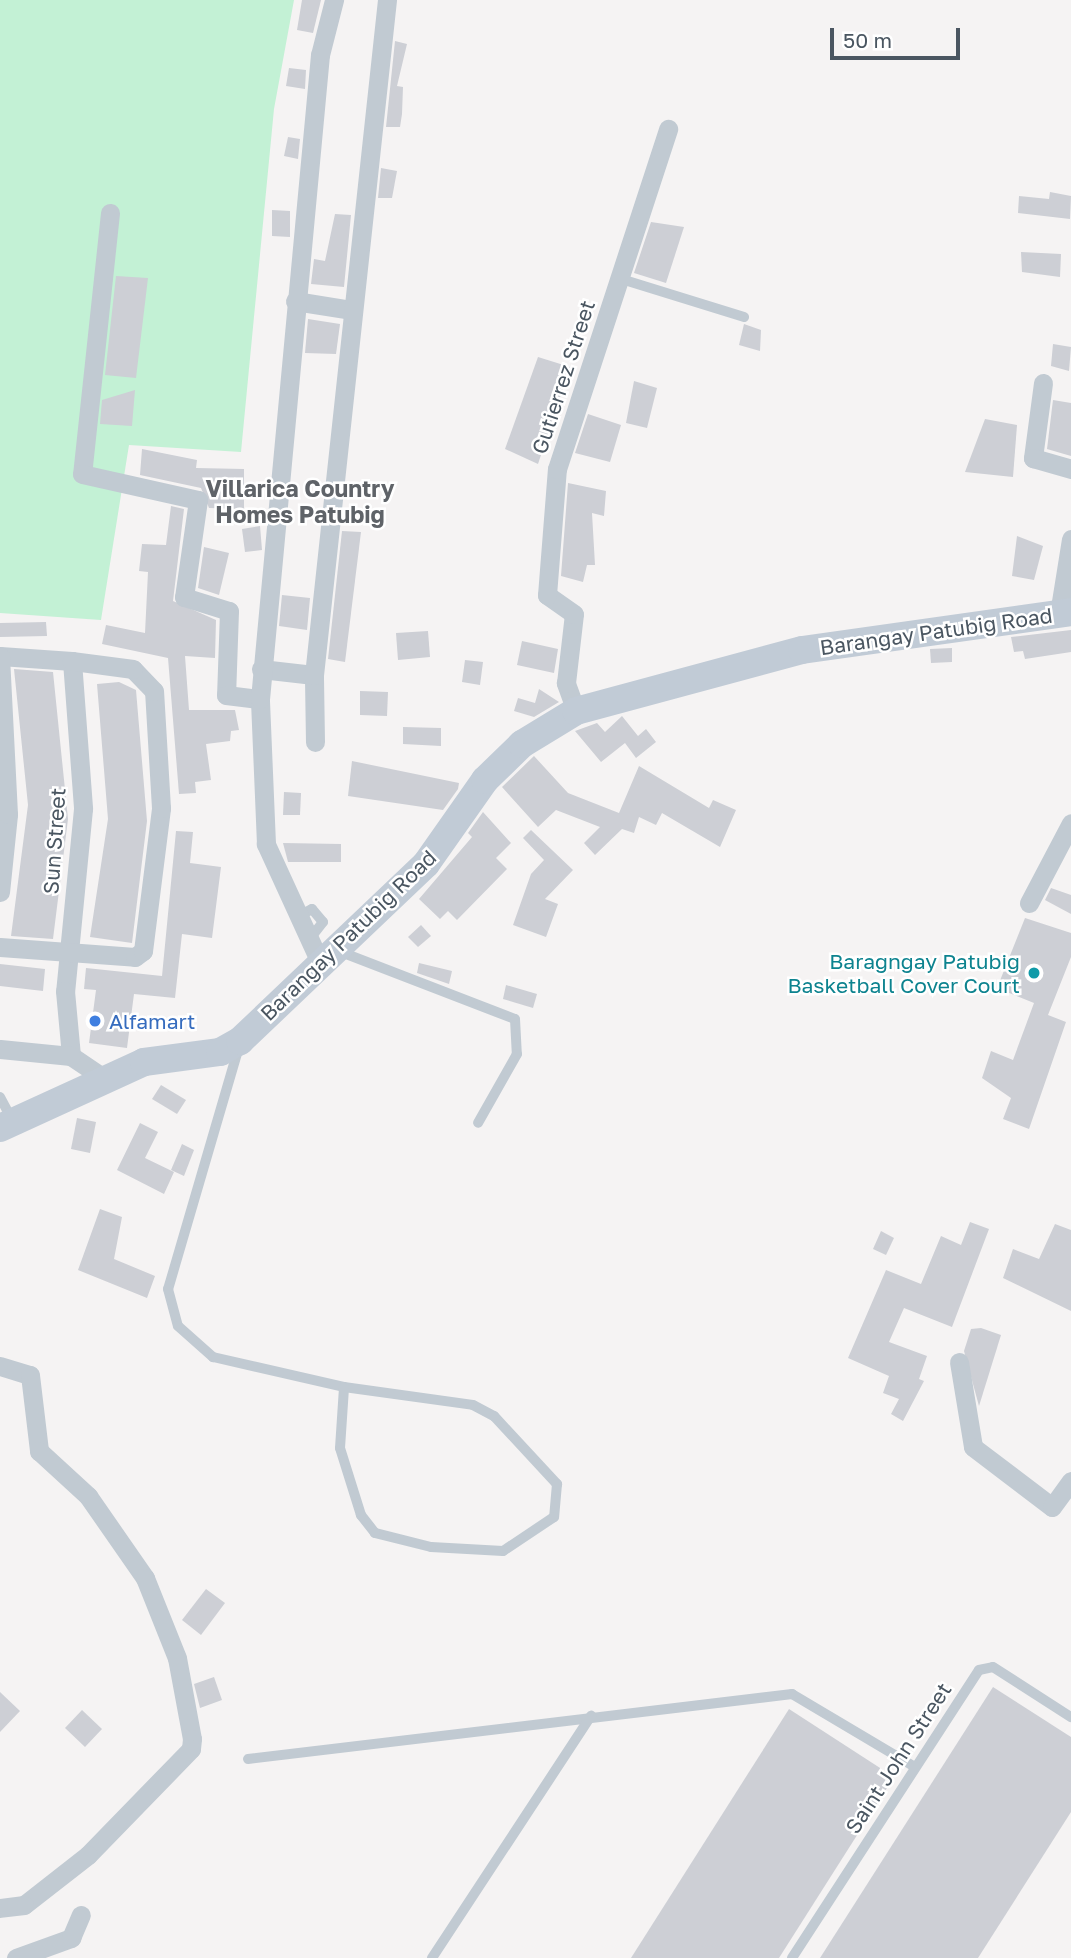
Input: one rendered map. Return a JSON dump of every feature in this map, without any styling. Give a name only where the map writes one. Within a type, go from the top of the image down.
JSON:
[{"type":"main road","name":"Barangay Patubig Road","points":[[4,1115],[144,1062],[220,1052],[240,1041],[320,950],[426,864],[485,780],[522,744],[576,712],[802,650],[1065,613]]},
{"type":"street","points":[[320,950],[297,917],[267,844],[260,699],[320,55],[334,0]]},
{"type":"street","points":[[315,742],[314,675],[387,0]]},
{"type":"street","name":"Gutierrez Street","points":[[576,712],[566,683],[574,614],[548,599],[545,570],[564,438],[668,129]]},
{"type":"street","points":[[110,213],[82,474],[198,500],[184,597],[229,611],[226,695],[260,699]]},
{"type":"street","points":[[295,301],[352,310]]},
{"type":"street","points":[[1044,383],[1033,458],[1071,469]]},
{"type":"street","points":[[1065,613],[1071,539]]},
{"type":"street","points":[[0,892],[9,814],[0,656],[72,661],[145,676],[154,691],[161,808],[142,954],[67,954],[0,947]]},
{"type":"street","name":"Sun Street","points":[[71,1056],[67,954],[83,810],[72,661]]},
{"type":"street","points":[[261,669],[314,675]]},
{"type":"street","points":[[1029,903],[1071,823]]},
{"type":"street","points":[[0,1049],[71,1056],[104,1078]]},
{"type":"street","points":[[958,1362],[973,1447],[1052,1507],[1071,1482]]},
{"type":"street","points":[[0,1366],[30,1375],[39,1451],[88,1496],[145,1578],[177,1657],[192,1739],[191,1749],[88,1856],[24,1905],[0,1908]]},
{"type":"street","points":[[16,1958],[71,1938],[81,1915]]},
{"type":"lane","points":[[618,278],[744,317]]},
{"type":"lane","points":[[320,950],[514,1019],[517,1054],[478,1123]]},
{"type":"lane","points":[[240,1041],[168,1289],[170,1309],[191,1343],[213,1357],[344,1387],[473,1405],[494,1416],[557,1484],[554,1517],[503,1551],[431,1548],[375,1533],[361,1515],[340,1447],[344,1387]]},
{"type":"lane","name":"Saint John Street","points":[[792,1958],[983,1667],[1071,1717]]},
{"type":"lane","points":[[248,1759],[792,1694],[915,1767]]},
{"type":"lane","points":[[432,1958],[591,1716]]},
{"type":"green space","points":[[0,0],[294,0],[274,109],[241,452],[129,445],[101,620],[0,613]]},
{"type":"building","points":[[302,0],[321,0],[313,33],[297,30]]},
{"type":"building","points":[[395,41],[407,44],[397,86],[403,87],[402,114],[400,127],[386,127]]},
{"type":"building","points":[[289,68],[306,70],[305,89],[286,86]]},
{"type":"building","points":[[288,137],[300,139],[298,159],[284,156]]},
{"type":"building","points":[[381,168],[397,171],[392,198],[378,198]]},
{"type":"building","points":[[1050,192],[1071,196],[1070,219],[1018,213],[1019,196],[1049,199]]},
{"type":"building","points":[[272,210],[290,211],[290,237],[272,236]]},
{"type":"building","points":[[335,214],[351,215],[344,287],[311,284],[314,259],[325,261]]},
{"type":"building","points":[[651,222],[684,227],[666,283],[634,273]]},
{"type":"building","points":[[1021,252],[1061,254],[1060,277],[1022,272]]},
{"type":"building","points":[[116,276],[148,278],[136,378],[105,375]]},
{"type":"building","points":[[308,319],[340,324],[336,354],[305,353]]},
{"type":"building","points":[[744,324],[761,330],[760,351],[739,345]]},
{"type":"building","points":[[1053,344],[1071,347],[1069,371],[1051,366]]},
{"type":"building","points":[[538,357],[570,367],[538,464],[505,449]]},
{"type":"building","points":[[634,381],[657,388],[647,428],[626,423]]},
{"type":"building","points":[[135,390],[132,426],[100,424],[102,400]]},
{"type":"building","points":[[1053,400],[1071,403],[1071,456],[1047,449]]},
{"type":"building","points":[[588,414],[621,425],[610,462],[575,453]]},
{"type":"building","points":[[985,419],[1017,425],[1013,477],[965,472]]},
{"type":"building","points":[[142,449],[197,460],[196,468],[244,469],[244,509],[209,508],[201,488],[140,475]]},
{"type":"building","points":[[568,483],[606,491],[604,516],[592,513],[595,565],[587,565],[583,582],[561,576]]},
{"type":"building","points":[[171,506],[184,509],[173,601],[216,620],[215,658],[185,656],[189,710],[235,710],[239,730],[231,731],[230,741],[206,744],[211,780],[195,782],[196,793],[179,794],[168,658],[102,644],[106,625],[145,633],[148,572],[139,571],[142,544],[166,545]]},
{"type":"building","points":[[260,526],[262,550],[245,552],[242,529]]},
{"type":"building","points":[[342,531],[361,532],[345,662],[328,659]]},
{"type":"building","points":[[1017,536],[1043,546],[1034,580],[1012,576]]},
{"type":"building","points":[[204,547],[229,553],[219,595],[198,588]]},
{"type":"building","points":[[282,595],[310,598],[307,630],[279,626]]},
{"type":"building","points":[[46,622],[47,636],[0,637],[0,623]]},
{"type":"building","points":[[1071,630],[1071,652],[1025,659],[1023,651],[1014,652],[1011,637]]},
{"type":"building","points":[[428,631],[430,657],[398,660],[396,633]]},
{"type":"building","points":[[522,641],[558,649],[554,673],[517,665]]},
{"type":"building","points":[[952,648],[952,662],[931,663],[930,649]]},
{"type":"building","points":[[465,660],[483,662],[480,685],[462,682]]},
{"type":"building","points":[[14,669],[53,672],[68,819],[53,939],[11,936],[28,805]]},
{"type":"building","points":[[119,682],[136,690],[147,821],[132,943],[90,937],[108,819],[97,684]]},
{"type":"building","points":[[539,689],[559,702],[534,717],[514,711],[518,698],[535,703]]},
{"type":"building","points":[[360,691],[388,692],[387,716],[360,715]]},
{"type":"building","points":[[622,716],[638,736],[646,729],[656,742],[636,758],[625,743],[601,762],[575,731],[597,723],[605,732]]},
{"type":"building","points":[[403,727],[441,728],[441,746],[403,744]]},
{"type":"building","points":[[534,756],[568,793],[619,813],[639,766],[709,808],[713,800],[736,810],[720,847],[662,813],[656,825],[639,817],[634,833],[622,829],[595,855],[584,843],[600,827],[556,810],[538,827],[502,787]]},
{"type":"building","points":[[352,761],[459,783],[458,789],[443,810],[348,796]]},
{"type":"building","points":[[284,792],[301,793],[300,815],[283,815]]},
{"type":"building","points":[[483,812],[511,843],[496,858],[507,869],[457,920],[448,911],[440,919],[419,899],[472,837],[468,833]]},
{"type":"building","points":[[531,830],[573,870],[545,899],[558,904],[546,937],[513,925],[531,874],[544,860],[523,838]]},
{"type":"building","points":[[176,831],[193,832],[190,863],[221,867],[212,938],[182,934],[175,998],[134,994],[127,1048],[89,1043],[96,990],[84,989],[86,968],[162,976]]},
{"type":"building","points":[[283,843],[341,844],[341,862],[288,862]]},
{"type":"building","points":[[1051,888],[1071,895],[1071,914],[1045,900]]},
{"type":"building","points":[[1025,918],[1071,933],[1071,957],[1048,1015],[1066,1022],[1029,1129],[1003,1119],[1011,1098],[982,1078],[991,1051],[1013,1060],[1034,1003],[997,988]]},
{"type":"building","points":[[421,925],[431,936],[418,947],[408,937]]},
{"type":"building","points":[[419,963],[452,971],[449,984],[417,973]]},
{"type":"building","points":[[0,964],[45,969],[43,991],[0,986]]},
{"type":"building","points":[[506,985],[537,994],[533,1008],[503,999]]},
{"type":"building","points":[[161,1085],[186,1100],[177,1114],[152,1099]]},
{"type":"building","points":[[77,1118],[96,1122],[90,1153],[71,1149]]},
{"type":"building","points":[[140,1123],[158,1132],[145,1158],[174,1172],[164,1194],[117,1170]]},
{"type":"building","points":[[182,1144],[194,1150],[184,1176],[171,1170]]},
{"type":"building","points":[[100,1209],[122,1217],[114,1259],[155,1276],[147,1298],[78,1270]]},
{"type":"building","points":[[970,1222],[989,1229],[952,1327],[904,1308],[889,1342],[927,1356],[919,1379],[924,1381],[903,1421],[891,1414],[899,1399],[883,1393],[889,1376],[848,1358],[886,1270],[921,1284],[941,1236],[961,1245]]},
{"type":"building","points":[[1055,1224],[1071,1230],[1071,1311],[1003,1278],[1013,1249],[1039,1259]]},
{"type":"building","points":[[881,1231],[894,1238],[886,1255],[873,1249]]},
{"type":"building","points":[[981,1328],[1001,1335],[979,1406],[964,1351],[971,1329]]},
{"type":"building","points":[[206,1589],[225,1603],[201,1635],[182,1620]]},
{"type":"building","points":[[214,1677],[222,1700],[200,1708],[194,1684]]},
{"type":"building","points":[[993,1687],[1071,1737],[1071,1812],[978,1958],[820,1958]]},
{"type":"building","points":[[0,1692],[20,1711],[0,1732]]},
{"type":"building","points":[[789,1709],[894,1777],[779,1958],[631,1958]]},
{"type":"building","points":[[82,1710],[102,1729],[85,1747],[65,1728]]},
{"type":"place","name":"Baragngay Patubig Basketball Cover Court","points":[[1034,973]]},
{"type":"place","name":"Alfamart","points":[[95,1021]]},
{"type":"district","name":"Villarica Country Homes Patubig","points":[[300,501]]}]
